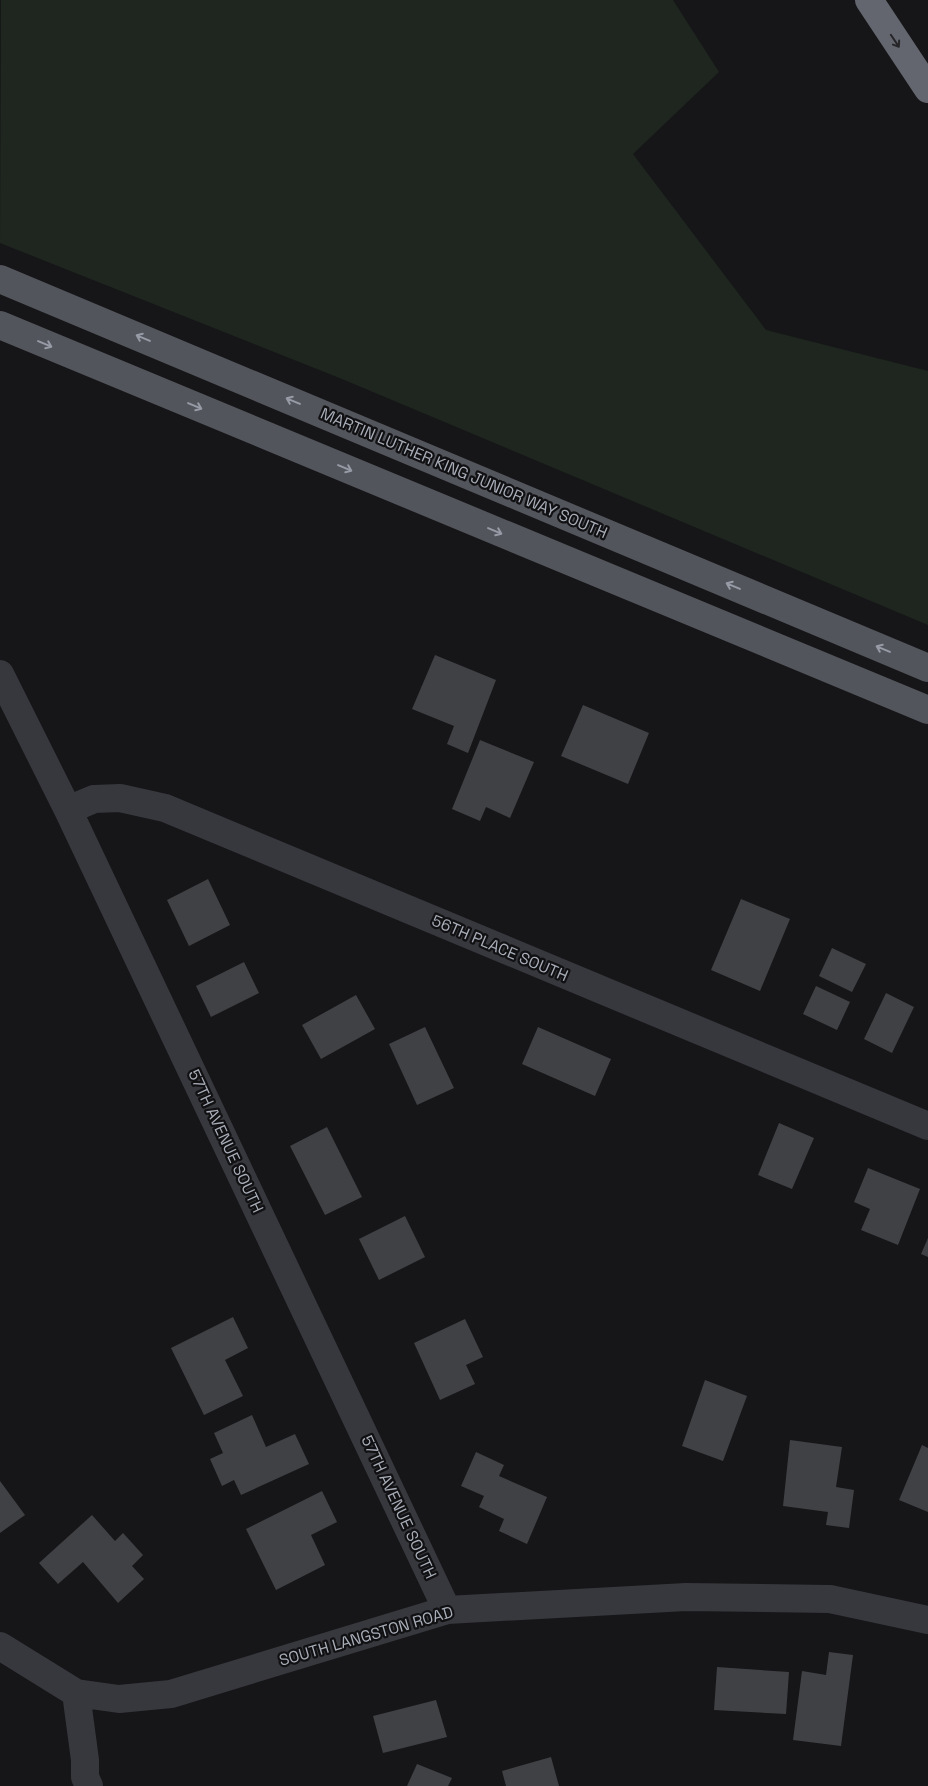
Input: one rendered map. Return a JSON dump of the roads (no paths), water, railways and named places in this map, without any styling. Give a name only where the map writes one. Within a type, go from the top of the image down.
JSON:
[{"type":"highway","points":[[869,0],[928,89]]},
{"type":"main road","name":"MARTIN LUTHER KING JUNIOR WAY SOUTH","points":[[0,278],[928,668]]},
{"type":"main road","points":[[0,325],[928,710]]},
{"type":"street","name":"57TH AVENUE SOUTH","points":[[0,674],[68,810],[447,1610]]},
{"type":"street","name":"56TH PLACE SOUTH","points":[[68,810],[94,799],[120,798],[165,808],[928,1126]]},
{"type":"street","name":"SOUTH LANGSTON ROAD","points":[[0,1646],[76,1694],[119,1699],[171,1694],[447,1610],[686,1597],[830,1599],[928,1620]]},
{"type":"street","points":[[76,1694],[85,1760],[85,1777],[90,1786]]}]
